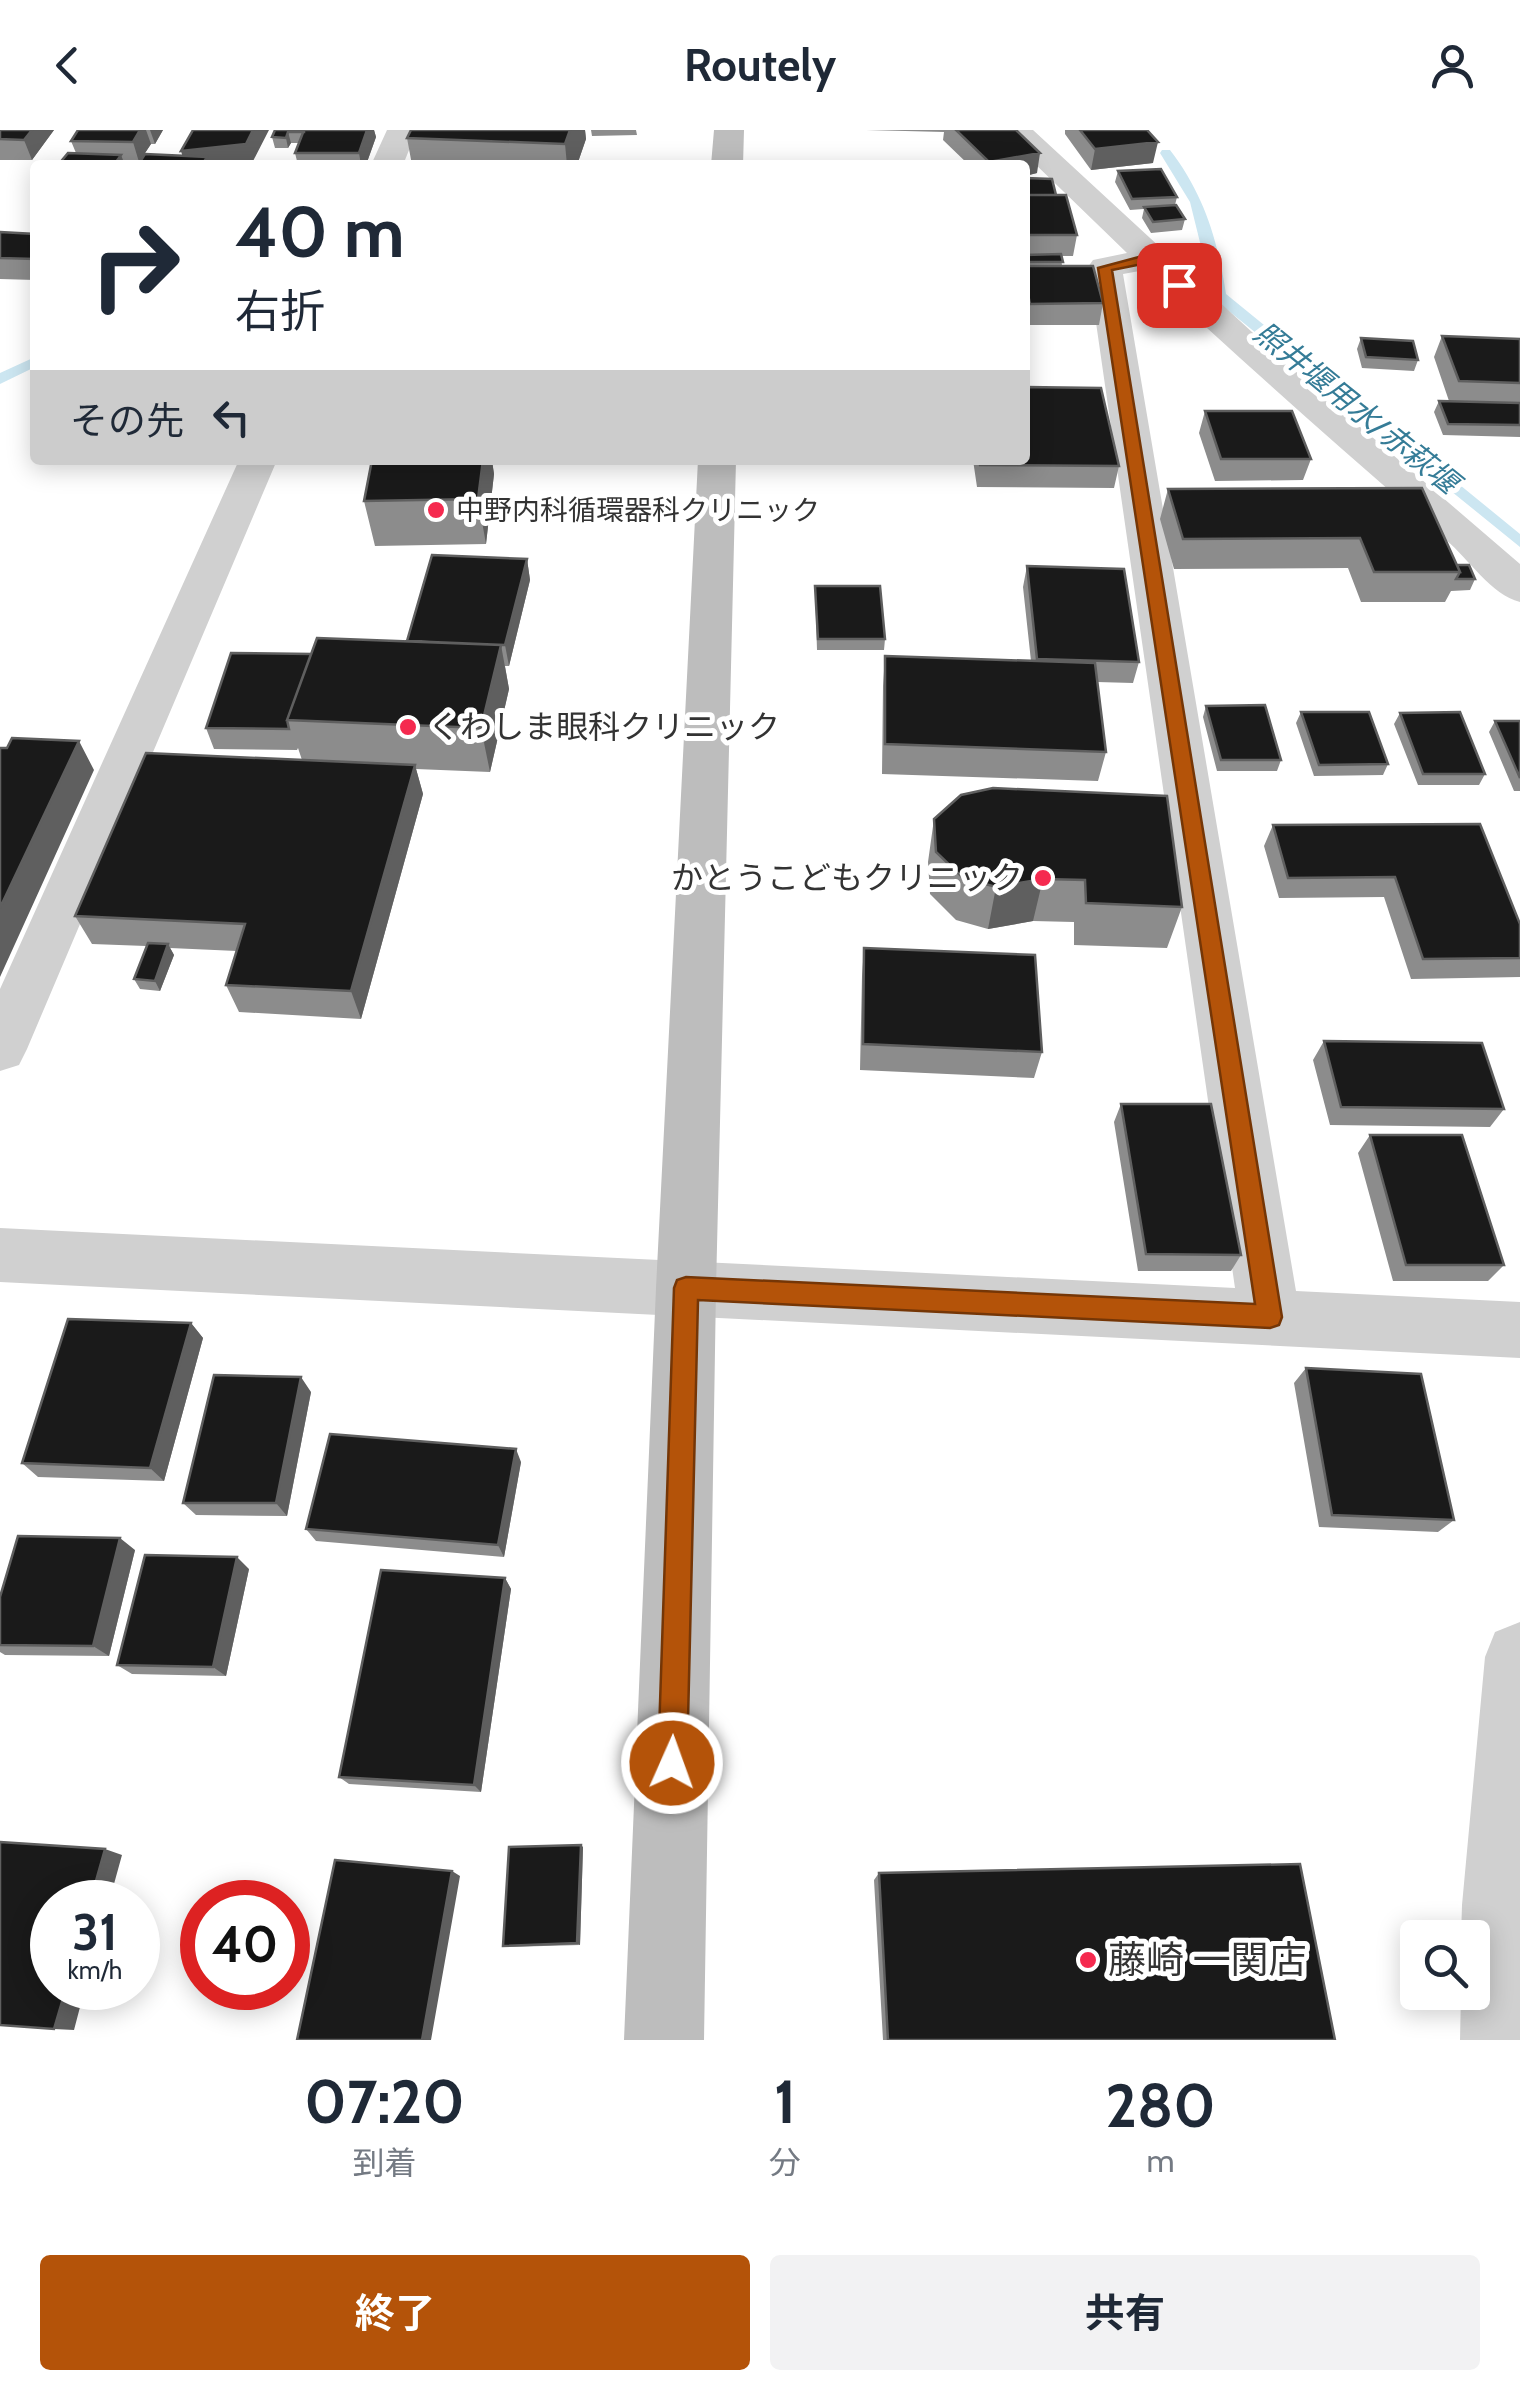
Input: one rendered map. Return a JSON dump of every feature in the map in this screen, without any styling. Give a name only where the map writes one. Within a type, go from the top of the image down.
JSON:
[{"type":"street","points":[[389,160],[402,130]]},
{"type":"street","points":[[728,160],[729,130]]},
{"type":"street","points":[[1015,130],[1266,365],[1484,551],[1520,589]]},
{"type":"street","points":[[1150,258],[1105,268],[1270,1317]]},
{"type":"street","points":[[0,1049],[256,465]]},
{"type":"street","points":[[664,2040],[716,465]]},
{"type":"street","points":[[0,1254],[1520,1330]]},
{"type":"street","points":[[1500,2040],[1500,1905],[1520,1656]]},
{"type":"building","points":[[0,130],[32,130],[24,140],[0,139]]},
{"type":"building","points":[[78,130],[140,130],[133,142],[71,141]]},
{"type":"building","points":[[193,130],[253,130],[246,144],[181,151]]},
{"type":"building","points":[[275,130],[304,132],[288,132],[286,138],[272,137]]},
{"type":"building","points":[[304,130],[367,130],[359,153],[295,153]]},
{"type":"building","points":[[411,130],[570,130],[565,144],[407,138]]},
{"type":"building","points":[[956,130],[1016,130],[1040,153],[1000,160],[987,160]]},
{"type":"building","points":[[1080,130],[1147,130],[1158,142],[1095,149]]},
{"type":"building","points":[[68,153],[121,155],[118,160],[62,160]]},
{"type":"building","points":[[145,154],[207,157],[205,160],[141,160]]},
{"type":"building","points":[[1161,169],[1177,197],[1132,199],[1118,171]]},
{"type":"building","points":[[1030,178],[1052,179],[1056,195],[1030,195]]},
{"type":"building","points":[[1030,195],[1066,195],[1077,235],[1030,235]]},
{"type":"building","points":[[1176,205],[1185,219],[1153,222],[1144,207]]},
{"type":"building","points":[[0,232],[30,234],[30,259],[0,258]]},
{"type":"building","points":[[1061,254],[1063,262],[1030,262],[1030,255]]},
{"type":"building","points":[[1030,266],[1093,266],[1103,303],[1030,304]]},
{"type":"building","points":[[1442,336],[1520,339],[1520,383],[1459,381]]},
{"type":"building","points":[[1361,338],[1413,341],[1418,360],[1366,357]]},
{"type":"building","points":[[1030,387],[1101,388],[1119,466],[980,465],[1030,465]]},
{"type":"building","points":[[1439,401],[1520,403],[1520,425],[1448,424]]},
{"type":"building","points":[[1205,411],[1292,411],[1311,459],[1221,459]]},
{"type":"building","points":[[371,465],[482,465],[478,499],[364,501]]},
{"type":"building","points":[[1422,488],[1460,572],[1374,572],[1360,538],[1183,539],[1168,489]]},
{"type":"building","points":[[432,555],[527,559],[505,645],[407,641]]},
{"type":"building","points":[[1457,565],[1469,565],[1475,579],[1456,579],[1460,572]]},
{"type":"building","points":[[1027,566],[1124,569],[1139,662],[1037,659]]},
{"type":"building","points":[[815,586],[880,586],[885,639],[818,639]]},
{"type":"building","points":[[317,638],[501,645],[481,728],[287,720]]},
{"type":"building","points":[[231,653],[311,654],[287,720],[289,729],[206,728]]},
{"type":"building","points":[[885,656],[1095,663],[1106,752],[885,744]]},
{"type":"building","points":[[1265,705],[1281,760],[1221,760],[1206,706]]},
{"type":"building","points":[[1301,712],[1369,712],[1388,764],[1319,765]]},
{"type":"building","points":[[1460,712],[1485,774],[1423,774],[1400,713]]},
{"type":"building","points":[[1495,721],[1520,721],[1520,778]]},
{"type":"building","points":[[12,738],[79,741],[0,908],[0,748],[7,748]]},
{"type":"building","points":[[146,753],[415,765],[351,991],[226,985],[245,924],[75,916]]},
{"type":"building","points":[[993,788],[1167,796],[1182,907],[1086,903],[1085,880],[1043,879],[996,887],[963,878],[936,852],[934,819],[961,795]]},
{"type":"building","points":[[1480,824],[1520,924],[1520,958],[1423,959],[1395,877],[1288,878],[1273,825]]},
{"type":"building","points":[[148,943],[168,944],[155,981],[134,979]]},
{"type":"building","points":[[864,948],[1035,955],[1042,1052],[863,1044]]},
{"type":"building","points":[[1324,1041],[1482,1043],[1504,1109],[1341,1107]]},
{"type":"building","points":[[1121,1104],[1211,1104],[1241,1255],[1146,1254]]},
{"type":"building","points":[[1370,1135],[1462,1135],[1504,1265],[1406,1265]]},
{"type":"building","points":[[68,1319],[191,1323],[150,1468],[22,1463]]},
{"type":"building","points":[[1306,1368],[1421,1374],[1454,1520],[1332,1515]]},
{"type":"building","points":[[214,1375],[301,1377],[276,1503],[183,1503]]},
{"type":"building","points":[[330,1434],[516,1449],[498,1545],[306,1529]]},
{"type":"building","points":[[18,1536],[120,1538],[93,1646],[0,1645],[0,1597]]},
{"type":"building","points":[[145,1555],[237,1557],[213,1667],[117,1665]]},
{"type":"building","points":[[381,1570],[505,1578],[474,1785],[339,1777]]},
{"type":"building","points":[[0,1842],[105,1849],[96,1880],[30,1880],[30,2010],[60,2010],[54,2029],[0,2025]]},
{"type":"building","points":[[581,1845],[577,1943],[503,1946],[509,1847]]},
{"type":"building","points":[[335,1860],[452,1871],[422,2040],[297,2040],[303,2010],[310,2010],[310,1978]]},
{"type":"building","name":"藤崎 一関店","points":[[1300,1864],[1335,2040],[888,2040],[879,1873]]},
{"type":"waterway","name":"照井堰用水/赤萩堰","points":[[1166,153],[1188,185],[1203,220],[1219,296],[1520,542]]},
{"type":"waterway","points":[[0,379],[30,364]]},
{"type":"place","name":"中野内科循環器科クリニック","points":[[436,510]]},
{"type":"place","name":"くわしま眼科クリニック","points":[[408,727]]},
{"type":"place","name":"かとうこどもクリニック","points":[[1043,878]]},
{"type":"place","name":"藤崎 一関店","points":[[1088,1960]]},
{"type":"route","points":[[672,1763],[686,1288],[1270,1317],[1105,268],[1150,258],[1179,285]]}]
